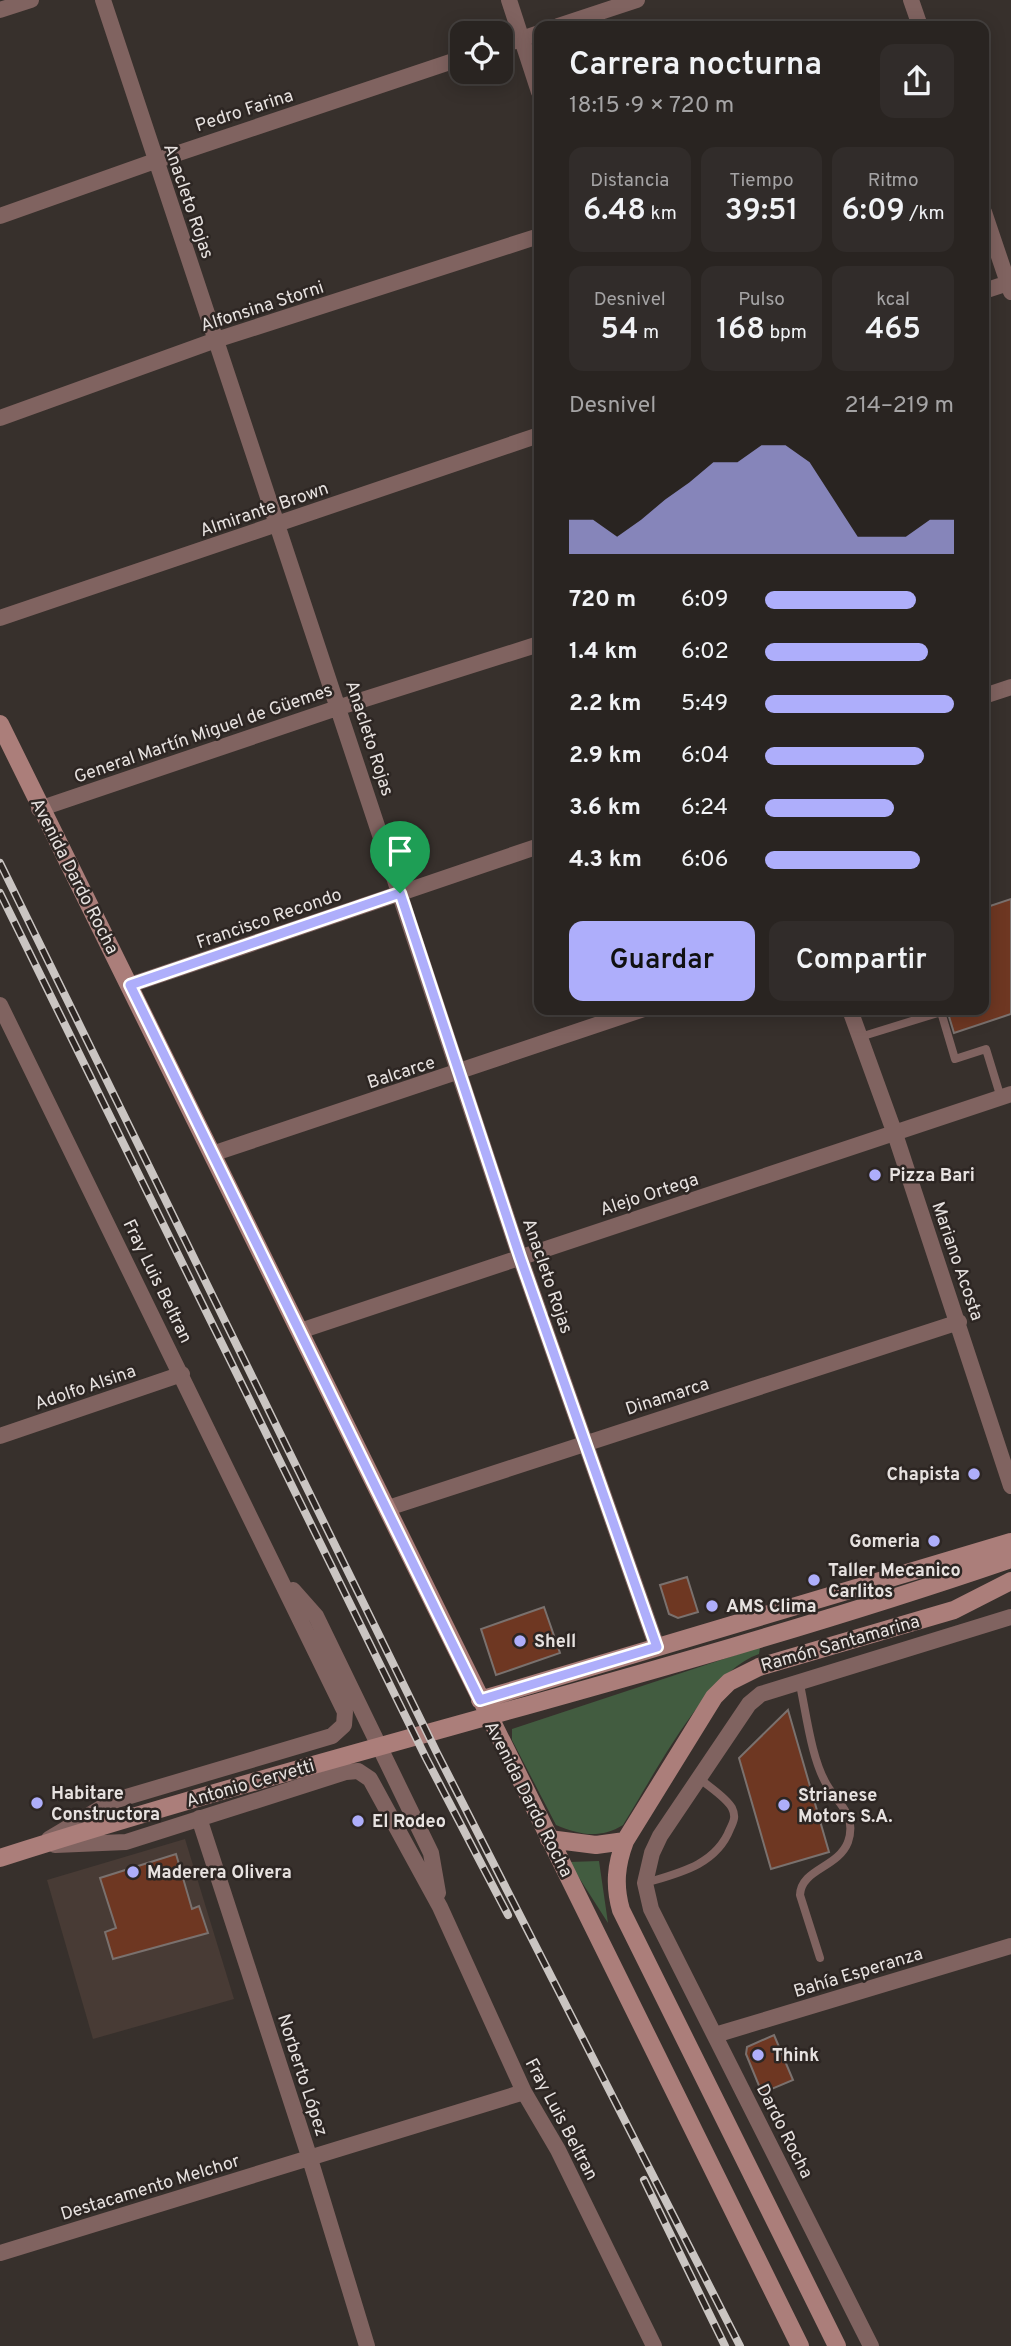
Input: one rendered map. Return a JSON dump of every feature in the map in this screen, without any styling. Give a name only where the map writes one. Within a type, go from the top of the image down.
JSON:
[{"type":"main road","name":"Avenida Dardo Rocha","points":[[0,724],[388,1507],[494,1731],[800,2346]]},
{"type":"main road","name":"Ramón Santamarina","points":[[480,1700],[1011,1543]]},
{"type":"main road","name":"Ramón Santamarina","points":[[874,1606],[1011,1543]]},
{"type":"main road","name":"Ramón Santamarina","points":[[422,1733],[874,1606],[1011,1559]]},
{"type":"main road","name":"Ramón Santamarina","points":[[625,1841],[704,1713],[729,1682],[759,1667],[954,1610],[1011,1581]]},
{"type":"main road","name":"Antonio Cervetti","points":[[0,1858],[422,1733]]},
{"type":"main road","points":[[549,1839],[596,1845],[625,1841],[616,1875],[621,1910],[837,2346]]},
{"type":"street","points":[[0,10],[31,0]]},
{"type":"street","name":"Anacleto Rojas","points":[[103,0],[277,526],[340,707],[520,1257],[657,1647]]},
{"type":"street","points":[[509,0],[534,76]]},
{"type":"street","points":[[573,21],[637,0]]},
{"type":"street","points":[[911,0],[918,21]]},
{"type":"street","points":[[513,41],[534,34]]},
{"type":"street","name":"Pedro Farina","points":[[0,216],[155,160],[450,62]]},
{"type":"street","points":[[989,226],[1010,285],[989,290]]},
{"type":"street","name":"Alfonsina Storni","points":[[0,418],[216,340],[534,238]]},
{"type":"street","name":"Almirante Brown","points":[[0,618],[534,437]]},
{"type":"street","name":"General Martín Miguel de Güemes","points":[[40,809],[340,707],[534,646]]},
{"type":"street","points":[[989,694],[1011,687]]},
{"type":"street","name":"Francisco Recondo","points":[[130,985],[534,848]]},
{"type":"street","name":"Fray Luis Beltran","points":[[0,1005],[5,1027],[182,1374],[280,1575],[345,1712],[344,1725]]},
{"type":"street","name":"Balcarce","points":[[212,1154],[461,1073],[626,1015]]},
{"type":"street","name":"Mariano Acosta","points":[[852,1015],[895,1134],[1011,1486]]},
{"type":"street","name":"Alejo Ortega","points":[[300,1331],[1006,1096]]},
{"type":"street","name":"Dinamarca","points":[[388,1507],[958,1322]]},
{"type":"street","name":"Adolfo Alsina","points":[[0,1436],[182,1374]]},
{"type":"street","name":"Fray Luis Beltran","points":[[280,1575],[316,1616],[360,1712],[431,1853],[440,1907]]},
{"type":"street","name":"Ramón Santamarina","points":[[652,1853],[699,1778],[750,1704],[761,1694],[799,1680],[1011,1617]]},
{"type":"street","name":"Antonio Cervetti","points":[[38,1846],[114,1801],[332,1737],[344,1725]]},
{"type":"street","name":"Antonio Cervetti","points":[[38,1846],[126,1842],[346,1772],[358,1771],[370,1779]]},
{"type":"street","name":"Fray Luis Beltran","points":[[370,1779],[440,1907],[524,2092],[558,2150],[654,2346]]},
{"type":"street","name":"Norberto López","points":[[199,1818],[310,2159],[367,2346]]},
{"type":"street","name":"Dardo Rocha","points":[[652,1853],[645,1883],[650,1909],[871,2346]]},
{"type":"street","name":"Bahía Esperanza","points":[[715,2035],[1011,1946]]},
{"type":"street","points":[[310,2159],[524,2092]]},
{"type":"street","name":"Destacamento Melchor","points":[[0,2253],[310,2159]]},
{"type":"lane","points":[[860,1037],[931,1015]]},
{"type":"lane","points":[[942,1015],[955,1059],[986,1049],[1006,1096]]},
{"type":"lane","points":[[799,1680],[822,1773],[827,1786],[850,1815],[849,1838],[842,1856],[807,1877],[801,1886],[800,1895],[820,1958]]},
{"type":"lane","points":[[645,1883],[703,1862],[717,1852],[729,1832],[735,1816],[731,1805],[699,1778]]},
{"type":"shaded area","points":[[185,1839],[234,1999],[93,2039],[47,1880]]},
{"type":"green space","points":[[760,1647],[759,1654],[739,1665],[701,1703],[682,1728],[623,1825],[606,1832],[590,1834],[556,1825],[512,1740],[512,1729]]},
{"type":"green space","points":[[599,1861],[608,1923],[569,1862]]},
{"type":"building","points":[[1011,899],[1011,1014],[954,1033],[949,1015],[989,1015],[989,906]]},
{"type":"building","points":[[687,1577],[698,1612],[678,1618],[669,1614],[660,1585]]},
{"type":"building","name":"Shell","points":[[544,1607],[560,1653],[496,1675],[481,1629]]},
{"type":"building","name":"Strianese Motors S.A.","points":[[788,1710],[829,1852],[771,1869],[739,1758]]},
{"type":"building","points":[[176,1854],[192,1909],[199,1906],[208,1933],[113,1959],[105,1932],[116,1928],[100,1878]]},
{"type":"building","points":[[774,2035],[793,2080],[762,2093],[746,2054],[747,2047]]},
{"type":"railway","points":[[0,863],[437,1753],[740,2346]]},
{"type":"railway","points":[[0,893],[426,1758],[508,1915]]},
{"type":"railway","points":[[644,2180],[725,2346]]},
{"type":"place","name":"Pizza Bari","points":[[875,1175]]},
{"type":"place","name":"Chapista","points":[[974,1474]]},
{"type":"place","name":"Gomeria","points":[[934,1541]]},
{"type":"place","name":"Taller Mecanico Carlitos","points":[[814,1580]]},
{"type":"place","name":"AMS Clima","points":[[712,1606]]},
{"type":"place","name":"Shell","points":[[520,1641]]},
{"type":"place","name":"Habitare Constructora","points":[[37,1803]]},
{"type":"place","name":"Strianese Motors S.A.","points":[[784,1805]]},
{"type":"place","name":"El Rodeo","points":[[358,1821]]},
{"type":"place","name":"Maderera Olivera","points":[[133,1872]]},
{"type":"place","name":"Think","points":[[758,2055]]},
{"type":"route","points":[[400,893],[520,1257],[657,1647],[480,1700],[388,1507],[130,985],[400,893]]}]
